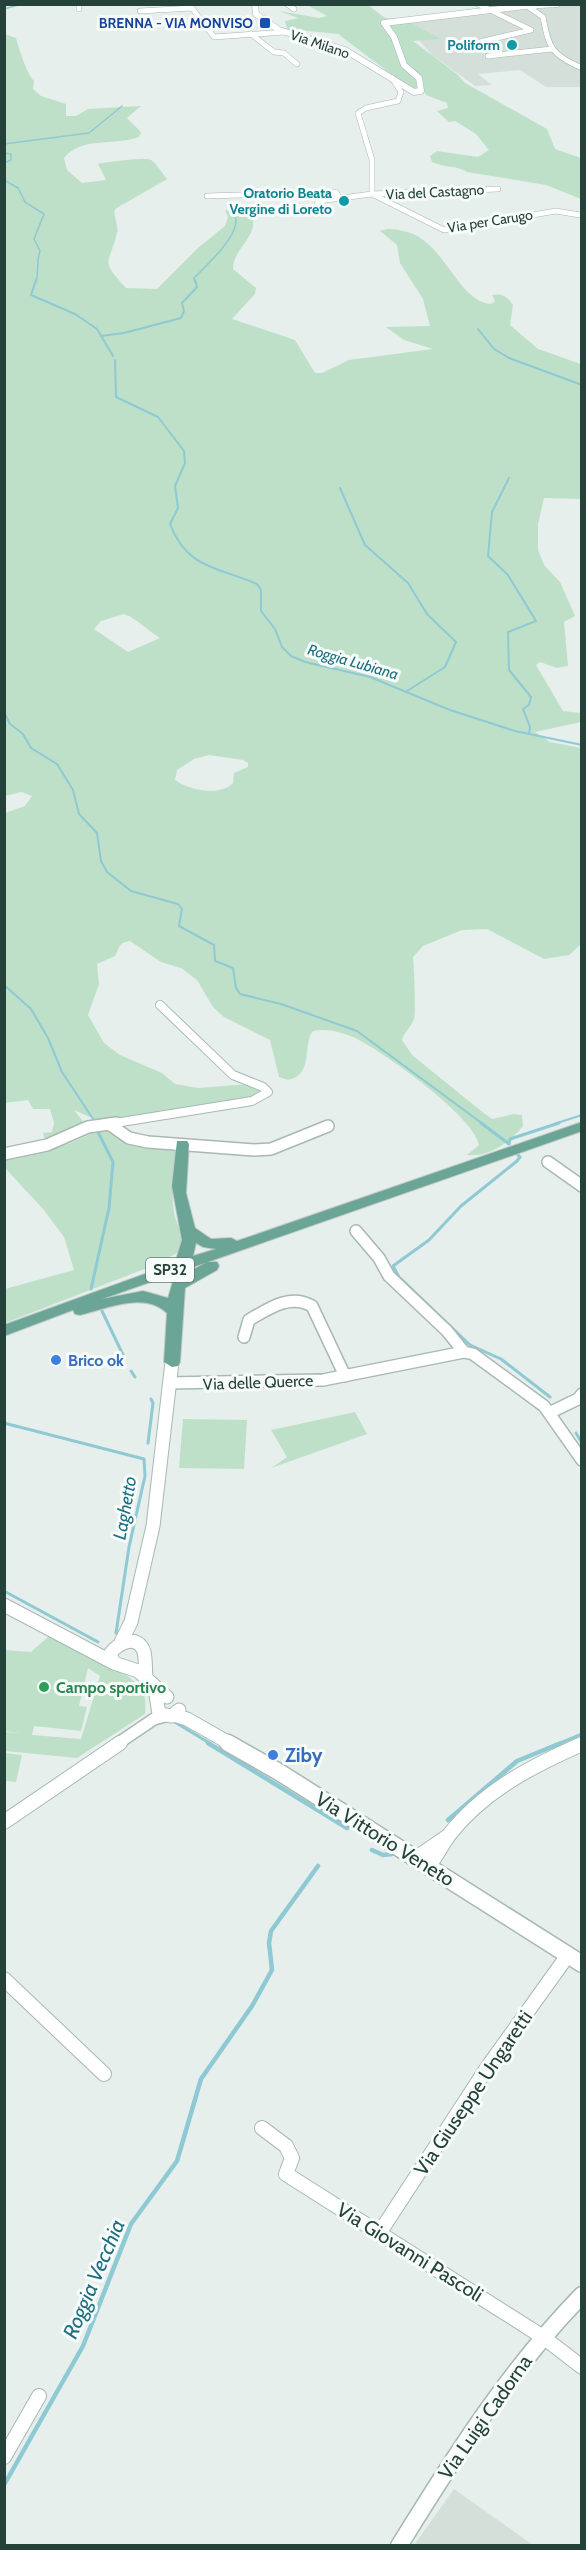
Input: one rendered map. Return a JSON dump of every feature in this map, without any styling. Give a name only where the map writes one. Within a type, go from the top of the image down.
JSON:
[{"type":"main road","name":"SP32","points":[[4,1332],[181,1266],[582,1126]]},
{"type":"main road","points":[[181,1266],[189,1251],[190,1232],[180,1198],[182,1144]]},
{"type":"main road","name":"SP32","points":[[4,1332],[80,1310],[212,1266],[338,1213]]},
{"type":"main road","points":[[190,1232],[200,1241],[219,1245],[280,1232]]},
{"type":"main road","points":[[172,1362],[176,1292],[181,1282],[212,1266]]},
{"type":"main road","points":[[80,1310],[148,1296],[162,1300],[175,1312]]},
{"type":"street","name":"Via Milano","points":[[255,4],[256,14],[284,32],[345,50],[411,91],[421,91],[419,78],[404,65],[394,38],[384,23],[488,10]]},
{"type":"street","points":[[287,4],[294,9]]},
{"type":"street","points":[[467,45],[531,30],[478,4]]},
{"type":"street","points":[[488,10],[557,4]]},
{"type":"street","points":[[538,7],[552,49],[559,58],[569,64],[582,66]]},
{"type":"street","points":[[140,11],[192,8],[214,37],[284,32]]},
{"type":"street","points":[[544,20],[525,23],[546,33]]},
{"type":"street","points":[[251,34],[274,52],[284,53],[297,64]]},
{"type":"street","points":[[488,56],[552,49]]},
{"type":"street","points":[[372,194],[372,160],[358,113],[366,108],[398,101],[401,92],[392,78]]},
{"type":"street","name":"Via del Castagno","points":[[354,198],[372,194],[498,189]]},
{"type":"street","points":[[295,210],[316,210],[318,201],[316,192]]},
{"type":"street","points":[[207,196],[336,192],[340,199]]},
{"type":"street","name":"Via per Carugo","points":[[372,194],[444,231],[556,211],[580,215]]},
{"type":"street","points":[[318,201],[354,198],[360,202],[383,201]]},
{"type":"street","points":[[4,1154],[46,1145],[88,1127],[252,1101],[268,1092],[263,1087],[233,1075],[160,1005]]},
{"type":"street","points":[[109,1124],[129,1138],[148,1142],[254,1150],[271,1149],[328,1126]]},
{"type":"street","points":[[548,1162],[582,1186]]},
{"type":"street","points":[[356,1231],[379,1258],[389,1276],[447,1331],[464,1352],[473,1354],[551,1412],[582,1460]]},
{"type":"street","points":[[244,1337],[249,1320],[290,1300],[303,1300],[312,1306],[345,1376]]},
{"type":"street","name":"Via delle Querce","points":[[170,1383],[264,1383],[345,1376],[464,1352]]},
{"type":"street","points":[[143,1659],[138,1665],[121,1666],[110,1659],[123,1644],[131,1622],[153,1526],[172,1362]]},
{"type":"street","points":[[551,1412],[578,1399],[582,1394]]},
{"type":"street","points":[[4,1605],[77,1644],[93,1649],[123,1644],[142,1648],[143,1659],[164,1705],[4,1822]]},
{"type":"street","name":"Via Vittorio Veneto","points":[[77,1644],[121,1666],[138,1671],[164,1705],[279,1772],[582,1964]]},
{"type":"street","points":[[422,1862],[499,1786],[518,1772],[582,1744]]},
{"type":"street","name":"Via Giuseppe Ungaretti","points":[[380,2232],[487,2068],[568,1955]]},
{"type":"street","points":[[4,1980],[104,2074]]},
{"type":"street","name":"Via Giovanni Pascoli","points":[[262,2128],[286,2146],[292,2158],[286,2174],[543,2337],[582,2367]]},
{"type":"street","name":"Via Luigi Cadorna","points":[[399,2546],[470,2432],[508,2378],[582,2295]]},
{"type":"street","points":[[4,2457],[39,2396]]},
{"type":"shaded area","points":[[486,5],[581,5],[581,87],[546,87],[520,70],[478,74],[492,85],[475,86],[431,54],[405,24],[489,7]]},
{"type":"shaded area","points":[[454,2489],[533,2545],[414,2545]]},
{"type":"green space","points":[[307,5],[368,5],[385,18],[406,20],[441,39],[413,41],[457,74],[465,83],[547,129],[555,149],[581,158],[581,199],[546,185],[467,172],[432,162],[430,156],[437,151],[478,157],[489,150],[476,134],[455,121],[449,122],[437,111],[448,108],[447,103],[426,95],[424,90],[416,91],[408,87],[338,34],[287,29],[285,21],[298,18],[279,11],[319,18],[327,16]]},
{"type":"green space","points":[[5,34],[16,38],[26,67],[34,81],[33,89],[41,96],[66,104],[66,116],[76,116],[88,109],[141,106],[127,118],[141,132],[139,137],[89,144],[71,151],[64,158],[67,170],[82,183],[106,180],[98,164],[134,159],[151,160],[167,179],[115,209],[117,230],[108,262],[112,272],[126,288],[157,289],[199,247],[225,226],[228,217],[225,210],[247,214],[253,219],[253,226],[237,255],[233,269],[256,288],[255,294],[232,319],[295,340],[315,373],[322,373],[349,360],[433,349],[404,340],[386,327],[430,326],[423,299],[400,263],[397,245],[380,231],[388,229],[403,231],[417,236],[429,245],[459,282],[479,301],[491,304],[495,301],[492,295],[499,294],[506,297],[513,305],[510,325],[538,349],[581,364],[581,499],[544,498],[538,524],[538,550],[544,565],[560,582],[575,616],[564,622],[568,666],[557,668],[540,662],[536,665],[563,711],[581,713],[581,722],[535,732],[550,742],[581,748],[581,944],[569,955],[544,959],[487,929],[462,930],[423,946],[413,957],[415,1015],[402,1040],[412,1055],[492,1119],[514,1114],[522,1115],[523,1126],[498,1148],[483,1154],[467,1155],[479,1145],[474,1133],[444,1102],[384,1055],[353,1037],[333,1031],[313,1031],[301,1072],[288,1080],[279,1077],[270,1040],[224,1017],[213,1007],[197,980],[181,968],[161,962],[130,941],[121,944],[115,956],[97,964],[99,984],[88,1015],[104,1043],[120,1055],[162,1073],[175,1084],[198,1088],[250,1084],[258,1088],[259,1093],[249,1098],[101,1122],[74,1110],[85,1124],[47,1145],[43,1133],[52,1132],[54,1123],[50,1109],[33,1109],[28,1100],[5,1103],[5,813],[25,806],[32,796],[21,792],[5,796]],"holes":[[[124,614],[132,618],[160,638],[128,652],[94,629],[101,621]],[[209,755],[243,760],[248,763],[248,767],[234,773],[233,783],[220,790],[196,789],[175,780],[177,770],[194,759]]]},
{"type":"green space","points":[[103,1128],[111,1130],[132,1144],[168,1147],[177,1154],[173,1202],[175,1217],[184,1241],[183,1249],[160,1263],[5,1323],[5,1289],[74,1270],[64,1237],[43,1209],[5,1168],[5,1160],[71,1143]]},
{"type":"green space","points":[[355,1412],[367,1434],[271,1468],[287,1457],[271,1430]]},
{"type":"green space","points":[[183,1419],[247,1420],[244,1469],[179,1468]]},
{"type":"green space","points":[[49,1636],[111,1666],[140,1687],[145,1700],[145,1714],[77,1758],[5,1751],[5,1732],[20,1733],[5,1731],[4,1650],[31,1652]],"holes":[[[88,1668],[100,1676],[81,1739],[32,1735],[34,1726],[81,1731],[87,1707],[79,1706]]]},
{"type":"green space","points":[[5,1753],[22,1755],[16,1782],[5,1781]]},
{"type":"waterway","points":[[4,9],[22,4]]},
{"type":"waterway","points":[[4,144],[89,133],[122,106]]},
{"type":"waterway","name":"Roggia Lubiana","points":[[4,153],[11,154],[11,160],[4,163]]},
{"type":"waterway","name":"Roggia Lubiana","points":[[4,180],[18,188],[25,202],[44,214],[34,239],[40,251],[36,282]]},
{"type":"waterway","points":[[195,282],[194,278],[219,252],[234,230],[236,218],[230,205]]},
{"type":"waterway","name":"Roggia Lubiana","points":[[36,280],[31,295],[75,314],[97,329],[101,336]]},
{"type":"waterway","points":[[101,336],[124,333],[181,318],[184,311],[182,303],[197,287],[195,280]]},
{"type":"waterway","points":[[478,329],[494,349],[509,358],[582,385]]},
{"type":"waterway","name":"Roggia Lubiana","points":[[101,336],[113,356]]},
{"type":"waterway","name":"Roggia Lubiana","points":[[115,360],[116,397],[158,417],[184,451],[185,463],[175,486],[178,508],[170,524],[177,539],[185,550],[205,564],[257,584],[261,590],[261,611],[275,629],[282,647],[291,656],[305,662],[370,677],[450,710],[529,734]]},
{"type":"waterway","points":[[509,478],[492,512],[488,556],[508,575],[536,621],[508,632],[509,670],[531,697],[529,705],[523,709],[530,727],[529,734]]},
{"type":"waterway","points":[[340,488],[365,545],[408,583],[427,614],[456,642],[445,667],[407,691]]},
{"type":"waterway","points":[[4,712],[10,724],[23,734],[31,748],[57,764],[73,790],[79,814],[97,833],[101,861],[107,872],[131,891],[178,904],[182,909],[179,926],[214,945],[215,961],[233,968],[236,988],[240,994],[281,1004],[357,1031],[483,1124]]},
{"type":"waterway","name":"Roggia Lubiana","points":[[529,734],[582,745]]},
{"type":"waterway","points":[[4,985],[31,1009],[48,1038],[62,1072],[95,1122]]},
{"type":"waterway","name":"Roggia Lubiana","points":[[554,1124],[582,1115]]},
{"type":"waterway","name":"Roggia Lubiana","points":[[481,1123],[509,1144],[510,1139],[559,1123]]},
{"type":"waterway","points":[[91,1289],[109,1208],[113,1162],[96,1128]]},
{"type":"waterway","points":[[517,1154],[520,1157],[517,1161],[461,1206],[429,1240],[393,1266],[399,1277],[470,1345],[501,1359],[550,1397]]},
{"type":"waterway","points":[[102,1311],[125,1359]]},
{"type":"waterway","points":[[131,1371],[135,1377]]},
{"type":"waterway","points":[[148,1443],[153,1403],[151,1399]]},
{"type":"waterway","name":"Laghetto","points":[[4,1423],[144,1459],[145,1476],[129,1547],[116,1633]]},
{"type":"waterway","name":"Roggia Vecchia","points":[[576,1433],[582,1443]]},
{"type":"waterway","points":[[4,1591],[98,1642]]},
{"type":"waterway","name":"Laghetto","points":[[173,1721],[211,1744]]},
{"type":"waterway","name":"Roggia Vecchia","points":[[558,1744],[582,1734]]},
{"type":"waterway","name":"Laghetto","points":[[208,1743],[347,1828]]},
{"type":"waterway","name":"Roggia Vecchia","points":[[448,1820],[517,1761],[561,1743]]},
{"type":"waterway","name":"Roggia Vecchia","points":[[372,1850],[383,1855],[392,1854]]},
{"type":"waterway","name":"Roggia Vecchia","points":[[4,2485],[83,2346],[131,2224],[177,2161],[201,2079],[252,2006],[272,1970],[269,1943],[271,1931],[318,1866]]},
{"type":"place","name":"BRENNA - VIA MONVISO","points":[[265,23]]},
{"type":"place","name":"Poliform","points":[[512,45]]},
{"type":"place","name":"Oratorio Beata Vergine di Loreto","points":[[344,201]]},
{"type":"place","name":"Brico ok","points":[[56,1360]]},
{"type":"place","name":"Campo sportivo","points":[[44,1687]]},
{"type":"place","name":"Ziby","points":[[273,1755]]}]
